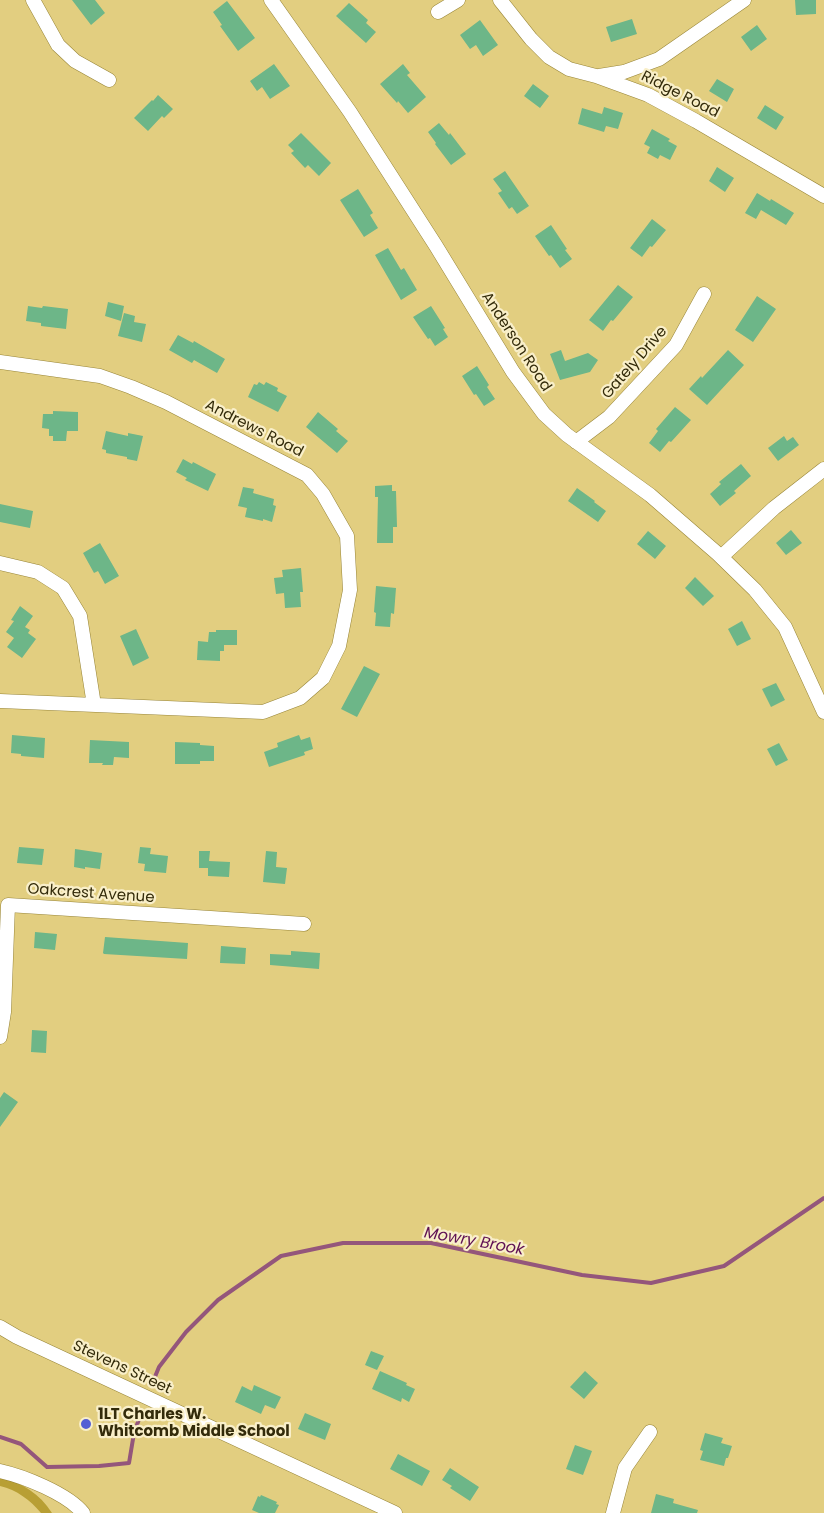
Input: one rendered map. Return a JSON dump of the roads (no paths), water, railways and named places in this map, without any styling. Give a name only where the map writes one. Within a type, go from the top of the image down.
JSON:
[{"type":"street","points":[[33,0],[58,45],[75,61],[109,80]]},
{"type":"street","name":"Anderson Road","points":[[271,0],[350,112],[513,372],[544,414],[576,442],[650,495],[756,590],[785,627],[824,712]]},
{"type":"street","points":[[438,12],[458,0]]},
{"type":"street","name":"Ridge Road","points":[[500,0],[531,39],[549,57],[568,69],[596,76],[648,95],[824,196]]},
{"type":"street","points":[[596,76],[624,72],[659,59],[744,0]]},
{"type":"street","name":"Gately Drive","points":[[576,442],[609,417],[676,345],[704,294]]},
{"type":"street","name":"Andrews Road","points":[[0,362],[100,376],[131,387],[166,402],[307,475],[323,495],[347,536],[350,590],[339,646],[323,678],[300,698],[263,712],[0,701]]},
{"type":"street","points":[[721,557],[774,508],[824,469]]},
{"type":"street","points":[[0,563],[38,572],[63,588],[80,616],[94,705]]},
{"type":"street","name":"Oakcrest Avenue","points":[[0,1037],[4,1012],[8,905],[304,924]]},
{"type":"street","name":"Stevens Street","points":[[0,1328],[395,1513]]},
{"type":"street","points":[[613,1513],[625,1468],[650,1432]]},
{"type":"street","points":[[0,1471],[14,1474],[64,1497],[83,1513]]},
{"type":"waterway","name":"Mowry Brook","points":[[152,1384],[159,1367],[186,1332],[218,1300],[281,1256],[343,1243],[431,1243],[582,1275],[651,1283],[724,1266],[824,1198]]},
{"type":"waterway","name":"Mowry Brook","points":[[0,1437],[21,1444],[47,1467],[129,1463],[134,1433],[142,1411]]},
{"type":"place","name":"1LT Charles W. Whitcomb Middle School","points":[[86,1424]]}]
